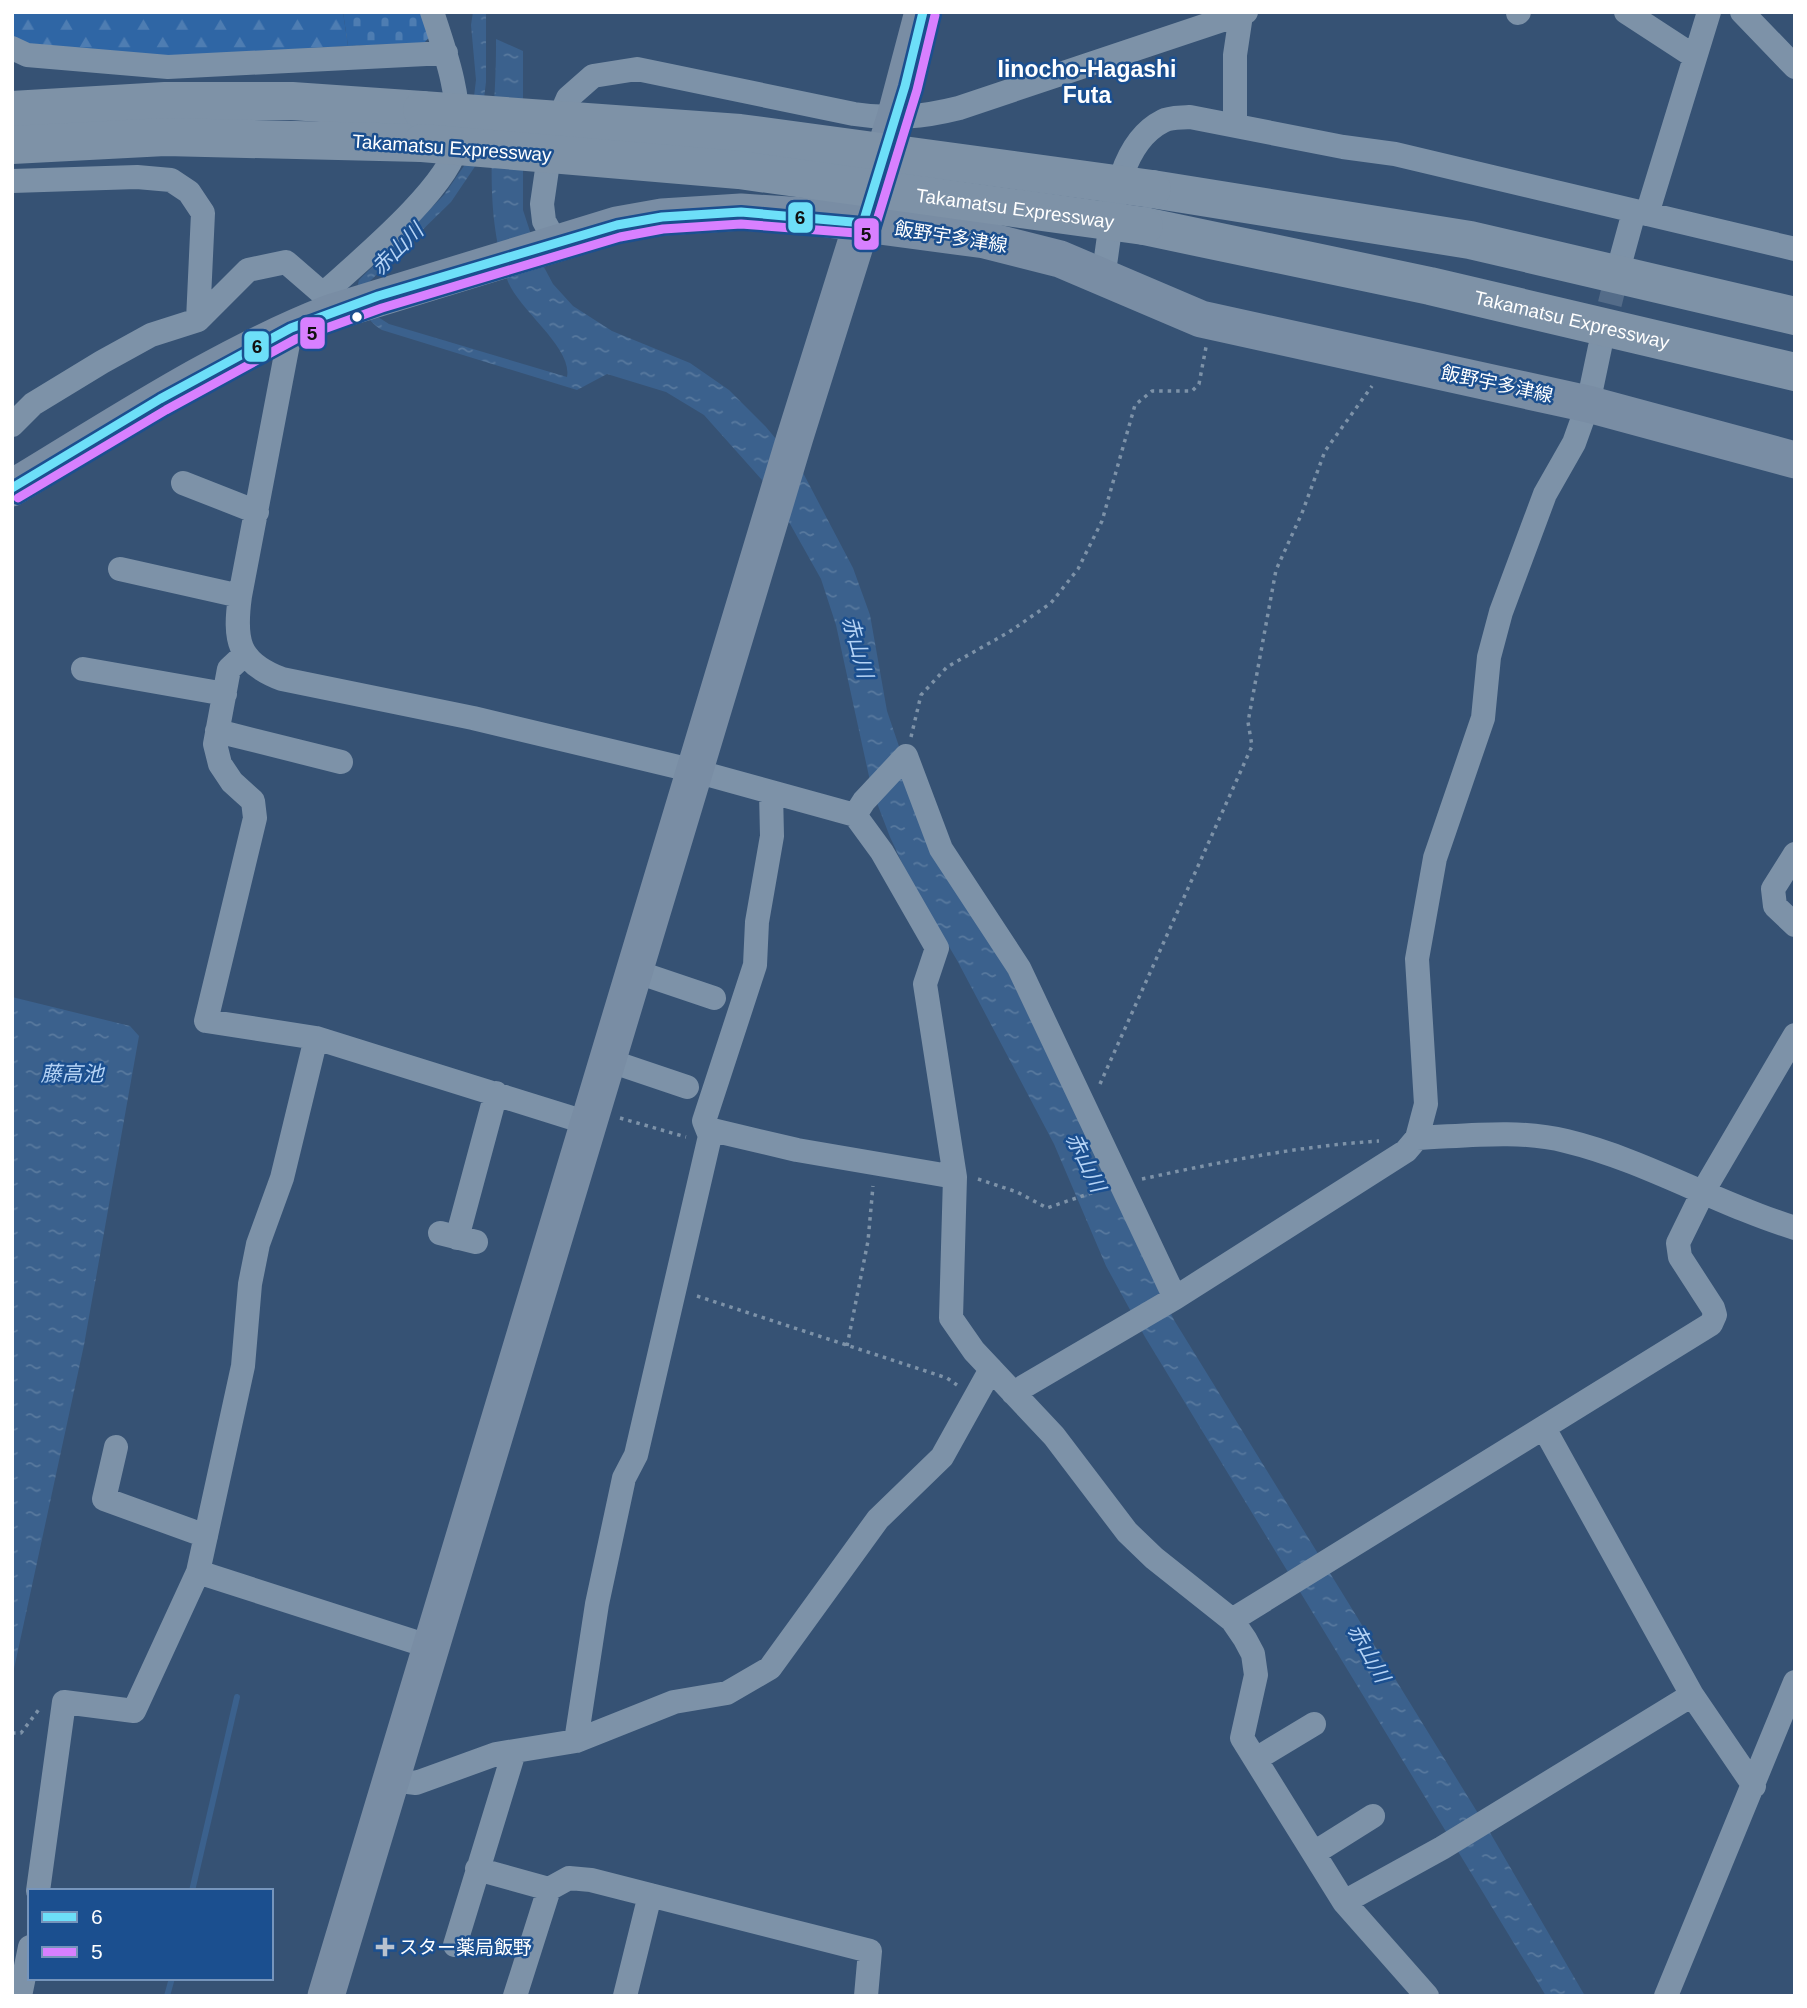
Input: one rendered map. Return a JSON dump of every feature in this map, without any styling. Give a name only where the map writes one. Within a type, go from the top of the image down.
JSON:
[{"type":"highway","name":"Takamatsu Expressway","points":[[12,110],[165,101],[292,101],[422,126],[939,195],[1144,226],[1430,286],[1795,373]]},
{"type":"highway","name":"Takamatsu Expressway","points":[[12,145],[422,126],[740,133],[1152,189],[1470,240],[1795,316]]},
{"type":"street","points":[[12,425],[33,404],[102,362],[151,335],[198,320],[248,270],[286,261],[327,303],[409,215],[448,166],[457,144],[454,80],[432,12]]},
{"type":"street","points":[[326,1996],[795,437],[895,118],[923,12]]},
{"type":"street","points":[[1626,12],[1695,57]]},
{"type":"street","points":[[1620,263],[1641,213],[1709,12]]},
{"type":"street","points":[[1742,12],[1792,57]]},
{"type":"street","points":[[551,245],[542,204],[552,135],[568,98],[593,76],[637,69],[854,114],[895,118],[921,117],[959,108],[1243,13],[1235,55],[1235,124]]},
{"type":"street","points":[[17,54],[168,67],[446,53]]},
{"type":"street","points":[[1103,277],[1124,166],[1134,146],[1165,119],[1190,117],[1343,147],[1395,154],[1795,249]]},
{"type":"street","points":[[12,181],[137,177],[171,180],[189,192],[203,213],[198,320]]},
{"type":"street","name":"飯野宇多津線","points":[[12,488],[160,400],[291,328],[327,303],[496,261],[618,225],[695,213],[741,212],[863,223],[985,240],[1060,259],[1211,321],[1588,404],[1795,460]]},
{"type":"street","points":[[291,328],[235,630],[245,654],[260,670],[282,678],[472,718],[695,771],[771,792],[859,808]]},
{"type":"street","points":[[1013,1393],[1175,1298],[1406,1151],[1417,1138],[1426,1104],[1417,960],[1436,858],[1483,718],[1489,657],[1501,612],[1545,494],[1574,443],[1588,404],[1600,347]]},
{"type":"street","points":[[184,483],[257,513]]},
{"type":"street","points":[[120,569],[240,596]]},
{"type":"street","points":[[245,654],[229,669],[215,744],[220,764],[232,782],[253,801],[255,818],[206,1021],[316,1038],[496,1093],[590,1116]]},
{"type":"street","points":[[83,669],[225,694]]},
{"type":"street","points":[[217,731],[341,762]]},
{"type":"street","points":[[859,808],[906,756],[942,849],[1019,968],[1175,1298]]},
{"type":"street","points":[[576,1741],[597,1604],[624,1478],[636,1455],[675,1288],[708,1136],[704,1121],[713,1089],[739,1023],[755,965],[757,922],[772,836],[771,792]]},
{"type":"street","points":[[859,808],[937,948],[925,984],[933,1052],[955,1177],[951,1318],[991,1368],[1054,1436],[1127,1532],[1154,1558],[1232,1620],[1254,1654],[1256,1675],[1242,1738],[1344,1902],[1427,1996]]},
{"type":"street","points":[[1795,854],[1779,875],[1773,890],[1774,906],[1795,925]]},
{"type":"street","points":[[634,971],[715,998]]},
{"type":"street","points":[[1232,1620],[1711,1324],[1715,1315],[1713,1308],[1680,1257],[1678,1243],[1704,1191],[1795,1035]]},
{"type":"street","points":[[38,1889],[64,1702],[134,1711],[198,1572],[243,1366],[250,1284],[258,1244],[282,1178],[316,1038]]},
{"type":"street","points":[[607,1060],[687,1087]]},
{"type":"street","points":[[457,1238],[496,1093]]},
{"type":"street","points":[[1417,1138],[1500,1135],[1565,1140],[1795,1228]]},
{"type":"street","points":[[708,1136],[955,1177]]},
{"type":"street","points":[[391,1780],[416,1783],[496,1754],[576,1741],[674,1702],[727,1693],[770,1668],[864,1536],[942,1457],[991,1368]]},
{"type":"street","points":[[1544,1428],[1692,1695],[1754,1786]]},
{"type":"street","points":[[116,1447],[104,1499],[206,1536]]},
{"type":"street","points":[[198,1572],[431,1647]]},
{"type":"street","points":[[1666,1996],[1795,1682]]},
{"type":"street","points":[[1344,1902],[1488,1821],[1692,1695]]},
{"type":"street","points":[[1256,1759],[1314,1724]]},
{"type":"street","points":[[455,1945],[514,1752]]},
{"type":"street","points":[[1314,1853],[1373,1816]]},
{"type":"street","points":[[477,1869],[549,1889]]},
{"type":"street","points":[[515,1996],[549,1889],[569,1878],[650,1895],[870,1951],[866,1996]]},
{"type":"street","points":[[625,1996],[650,1895]]},
{"type":"street","points":[[20,1996],[28,1957]]},
{"type":"path","points":[[906,756],[921,695],[947,667],[1009,632],[1051,604],[1078,569],[1102,521],[1135,405],[1152,391],[1192,391],[1199,384],[1211,321]]},
{"type":"path","points":[[1087,1112],[1252,746],[1248,722],[1276,570],[1303,513],[1325,451],[1391,361]]},
{"type":"path","points":[[590,1116],[708,1136]]},
{"type":"path","points":[[955,1177],[988,1180],[1047,1208],[1120,1183],[1246,1157],[1334,1144],[1417,1138]]},
{"type":"path","points":[[847,1346],[868,1241],[875,1163]]},
{"type":"path","points":[[675,1288],[947,1378],[974,1399]]},
{"type":"green space","points":[[12,12],[343,12],[348,46],[170,58],[28,45],[12,41]]},
{"type":"green space","points":[[343,12],[427,12],[434,32],[424,43],[348,46]]},
{"type":"water","name":"赤山川","points":[[473,12],[486,12],[486,82],[476,165],[451,202],[366,285],[378,317],[389,324],[567,377],[567,365],[562,353],[521,303],[507,279],[494,220],[492,160],[496,39],[523,51],[523,210],[538,256],[553,284],[573,306],[612,331],[690,363],[729,390],[766,427],[801,469],[853,568],[870,615],[887,711],[926,826],[995,945],[1174,1320],[1492,1836],[1585,1996],[1546,1996],[1145,1337],[1106,1266],[1054,1144],[958,962],[909,878],[890,837],[872,790],[836,625],[821,579],[771,490],[704,415],[666,392],[607,374],[577,390],[382,330],[362,309],[358,295],[359,280],[444,195],[466,163],[476,80],[471,25]]},
{"type":"water","name":"藤高池","points":[[12,997],[130,1026],[139,1036],[84,1345],[12,1678]]},
{"type":"waterway","points":[[192,1889],[237,1697]]},
{"type":"waterway","points":[[167,1996],[171,1980]]},
{"type":"tunnel","points":[[1601,339],[1620,263]]},
{"type":"transit line","name":"6","points":[[12,488],[160,399],[291,328],[378,296],[617,225],[662,217],[741,212],[863,223],[905,86],[923,12]]},
{"type":"transit line","name":"5","points":[[18,498],[166,410],[296,339],[382,308],[620,237],[663,229],[741,224],[869,234],[875,227],[917,90],[935,15]]},
{"type":"place","name":"スター薬局飯野","points":[[385,1947]]},
{"type":"district","name":"Iinocho-Hagashi Futa","points":[[1087,82]]}]
